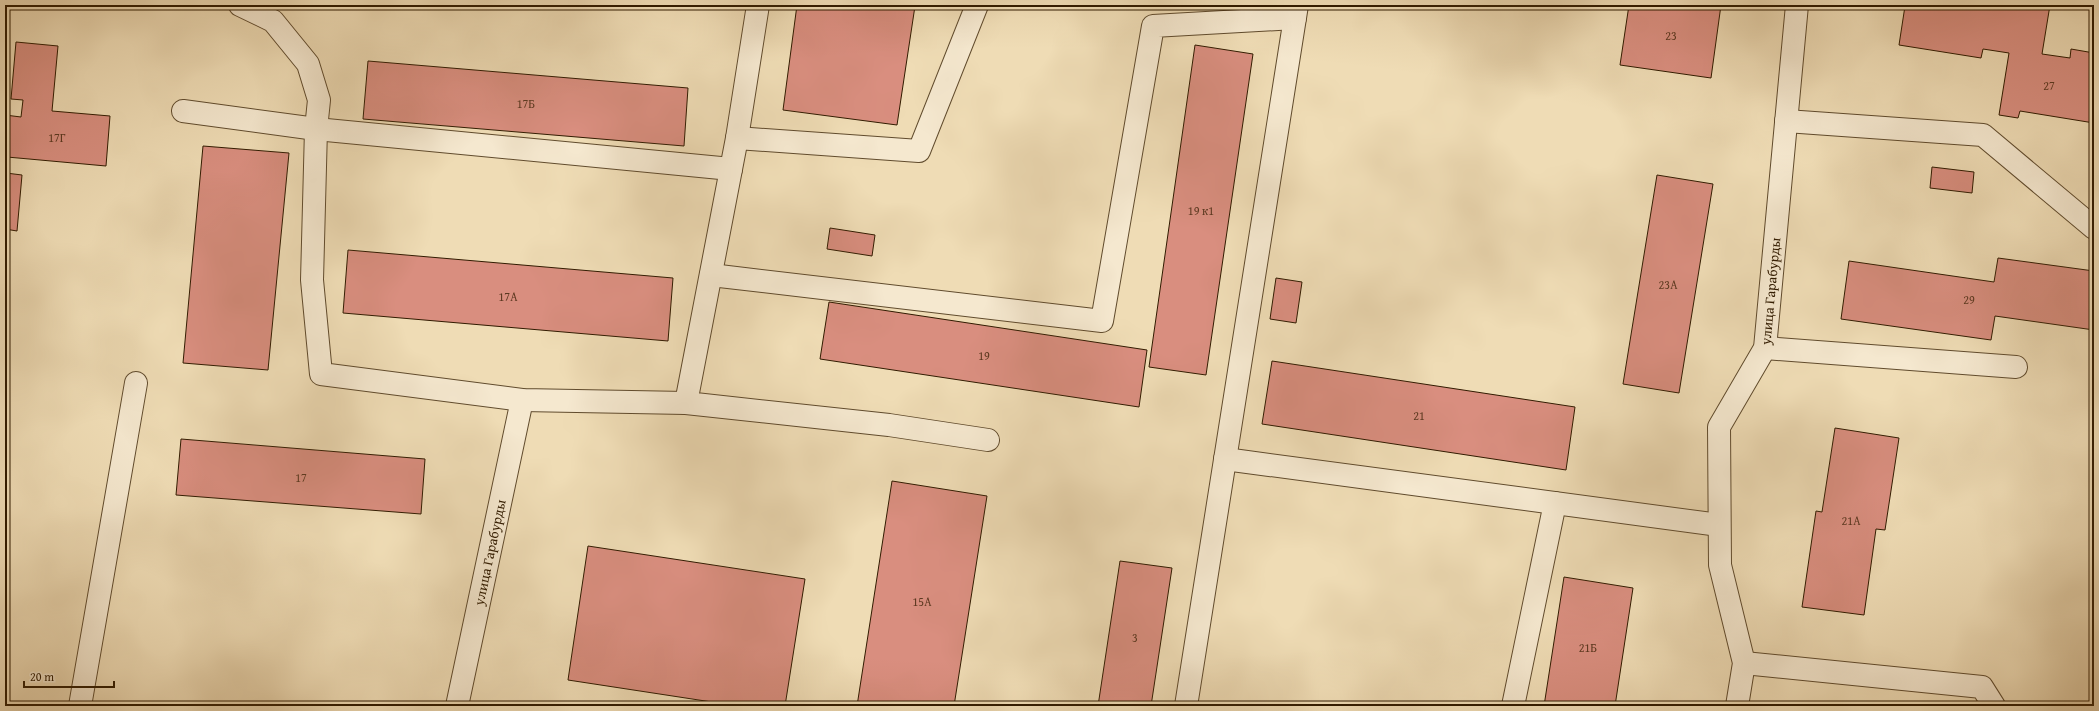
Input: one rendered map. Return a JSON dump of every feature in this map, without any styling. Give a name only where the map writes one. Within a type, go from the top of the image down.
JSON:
[{"type":"street","points":[[240,5],[273,21],[308,64],[319,100],[316,129],[312,280],[321,374],[522,400],[686,403],[889,425],[988,440]]},
{"type":"street","points":[[686,403],[737,138],[758,5]]},
{"type":"street","points":[[737,138],[919,151],[977,5]]},
{"type":"street","name":"улица Гарабурды","points":[[1737,706],[1744,663],[1720,565],[1719,427],[1765,348],[1797,5]]},
{"type":"street","points":[[711,275],[1102,321],[1153,26],[1296,11],[1186,706]]},
{"type":"street","points":[[183,111],[316,129],[731,169]]},
{"type":"street","points":[[1786,120],[1983,134],[2094,228]]},
{"type":"street","points":[[1765,348],[2016,367]]},
{"type":"street","points":[[80,706],[136,383]]},
{"type":"street","name":"улица Гарабурды","points":[[457,706],[522,400]]},
{"type":"street","points":[[1225,459],[1719,525]]},
{"type":"street","points":[[1514,706],[1555,503]]},
{"type":"street","points":[[1744,663],[1982,687],[1994,706]]},
{"type":"building","points":[[797,5],[935,5],[935,8],[915,6],[897,125],[783,110]]},
{"type":"building","points":[[1629,5],[1721,5],[1711,78],[1620,65]]},
{"type":"building","points":[[1900,5],[2050,5],[2042,54],[2070,58],[2071,49],[2094,53],[2094,123],[2020,111],[2018,118],[1999,115],[2009,53],[1983,49],[1981,58],[1899,45],[1905,6]]},
{"type":"building","points":[[16,42],[58,46],[52,111],[110,116],[106,166],[7,157],[6,173],[22,175],[17,231],[5,229],[5,115],[21,117],[23,100],[11,99]]},
{"type":"building","points":[[1195,45],[1253,54],[1206,375],[1149,367]]},
{"type":"building","points":[[368,61],[688,88],[684,146],[363,119]]},
{"type":"building","points":[[203,146],[289,153],[268,370],[183,363]]},
{"type":"building","points":[[1932,167],[1974,172],[1972,193],[1930,188]]},
{"type":"building","points":[[1657,175],[1713,184],[1679,393],[1623,384]]},
{"type":"building","points":[[830,228],[875,235],[872,256],[827,249]]},
{"type":"building","points":[[348,250],[673,278],[668,341],[343,313]]},
{"type":"building","points":[[1998,258],[2094,271],[2094,330],[1995,316],[1991,340],[1841,319],[1849,261],[1994,282]]},
{"type":"building","points":[[1276,278],[1302,282],[1296,323],[1270,319]]},
{"type":"building","points":[[829,302],[1147,350],[1139,407],[820,359]]},
{"type":"building","points":[[1272,361],[1575,407],[1566,470],[1262,424]]},
{"type":"building","points":[[1835,428],[1899,438],[1885,530],[1876,529],[1864,615],[1802,607],[1816,511],[1822,512]]},
{"type":"building","points":[[181,439],[425,459],[421,514],[176,495]]},
{"type":"building","points":[[892,481],[987,496],[954,706],[857,706]]},
{"type":"building","points":[[588,546],[805,579],[785,706],[738,706],[568,680]]},
{"type":"building","points":[[1120,561],[1172,568],[1151,706],[1098,706]]},
{"type":"building","points":[[1564,577],[1633,588],[1615,706],[1544,706]]}]
